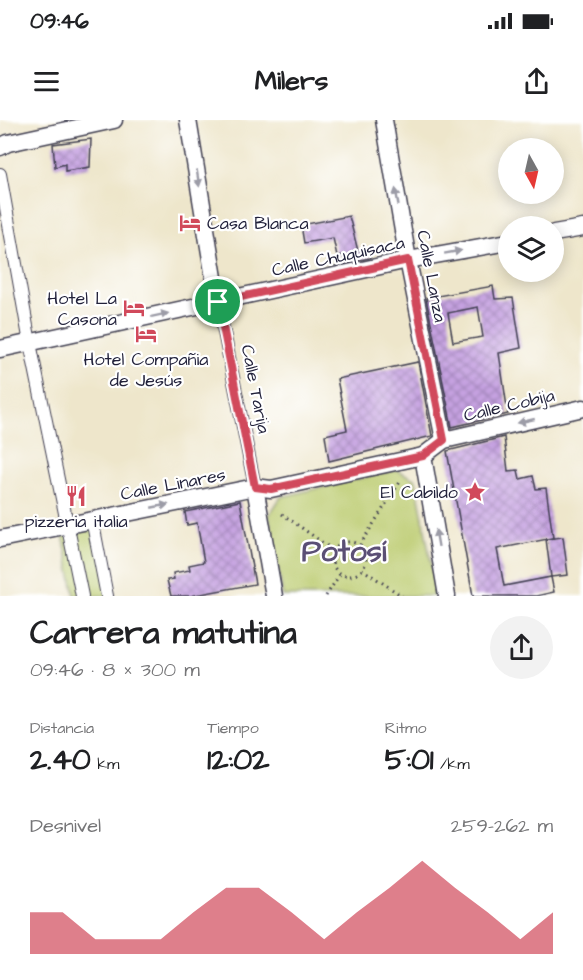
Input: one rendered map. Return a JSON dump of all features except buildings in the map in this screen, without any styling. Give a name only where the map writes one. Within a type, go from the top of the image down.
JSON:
[{"type":"street","points":[[0,147],[8,142],[114,120]]},
{"type":"street","name":"Calle Tarija","points":[[188,120],[218,302],[255,487]]},
{"type":"street","name":"Calle Lanza","points":[[384,120],[408,260],[444,440]]},
{"type":"street","points":[[0,174],[30,343],[82,596]]},
{"type":"street","points":[[564,231],[583,228]]},
{"type":"street","name":"Calle Chuquisaca","points":[[0,349],[408,260],[498,244]]},
{"type":"street","name":"Calle Cobija","points":[[444,440],[583,408]]},
{"type":"street","points":[[444,440],[423,456],[447,596]]},
{"type":"street","name":"Calle Linares","points":[[0,539],[255,487],[271,489],[423,456]]},
{"type":"street","points":[[255,487],[271,596]]},
{"type":"street","points":[[92,519],[107,596]]},
{"type":"path","points":[[360,545],[400,482]]},
{"type":"path","points":[[282,514],[333,550]]},
{"type":"path","points":[[345,541],[360,545],[366,556],[362,569],[355,575],[340,574],[333,566],[333,550],[345,541]]},
{"type":"path","points":[[362,569],[402,596]]},
{"type":"path","points":[[326,596],[340,574]]},
{"type":"green space","points":[[397,470],[416,480],[437,596],[283,596],[269,515],[281,497]]},
{"type":"green space","points":[[99,521],[115,596],[75,596],[62,530]]},
{"type":"place","name":"Casa Blanca","points":[[190,223]]},
{"type":"place","name":"Hotel La Casona","points":[[134,308]]},
{"type":"place","name":"Hotel Compañia de Jesús","points":[[146,334]]},
{"type":"place","name":"El Cabildo","points":[[475,492]]},
{"type":"place","name":"pizzeria italia","points":[[76,496]]},
{"type":"district","name":"Potosí","points":[[344,551]]},
{"type":"route","points":[[408,260],[444,440],[423,456],[271,489],[255,487],[218,302],[408,260]]}]
